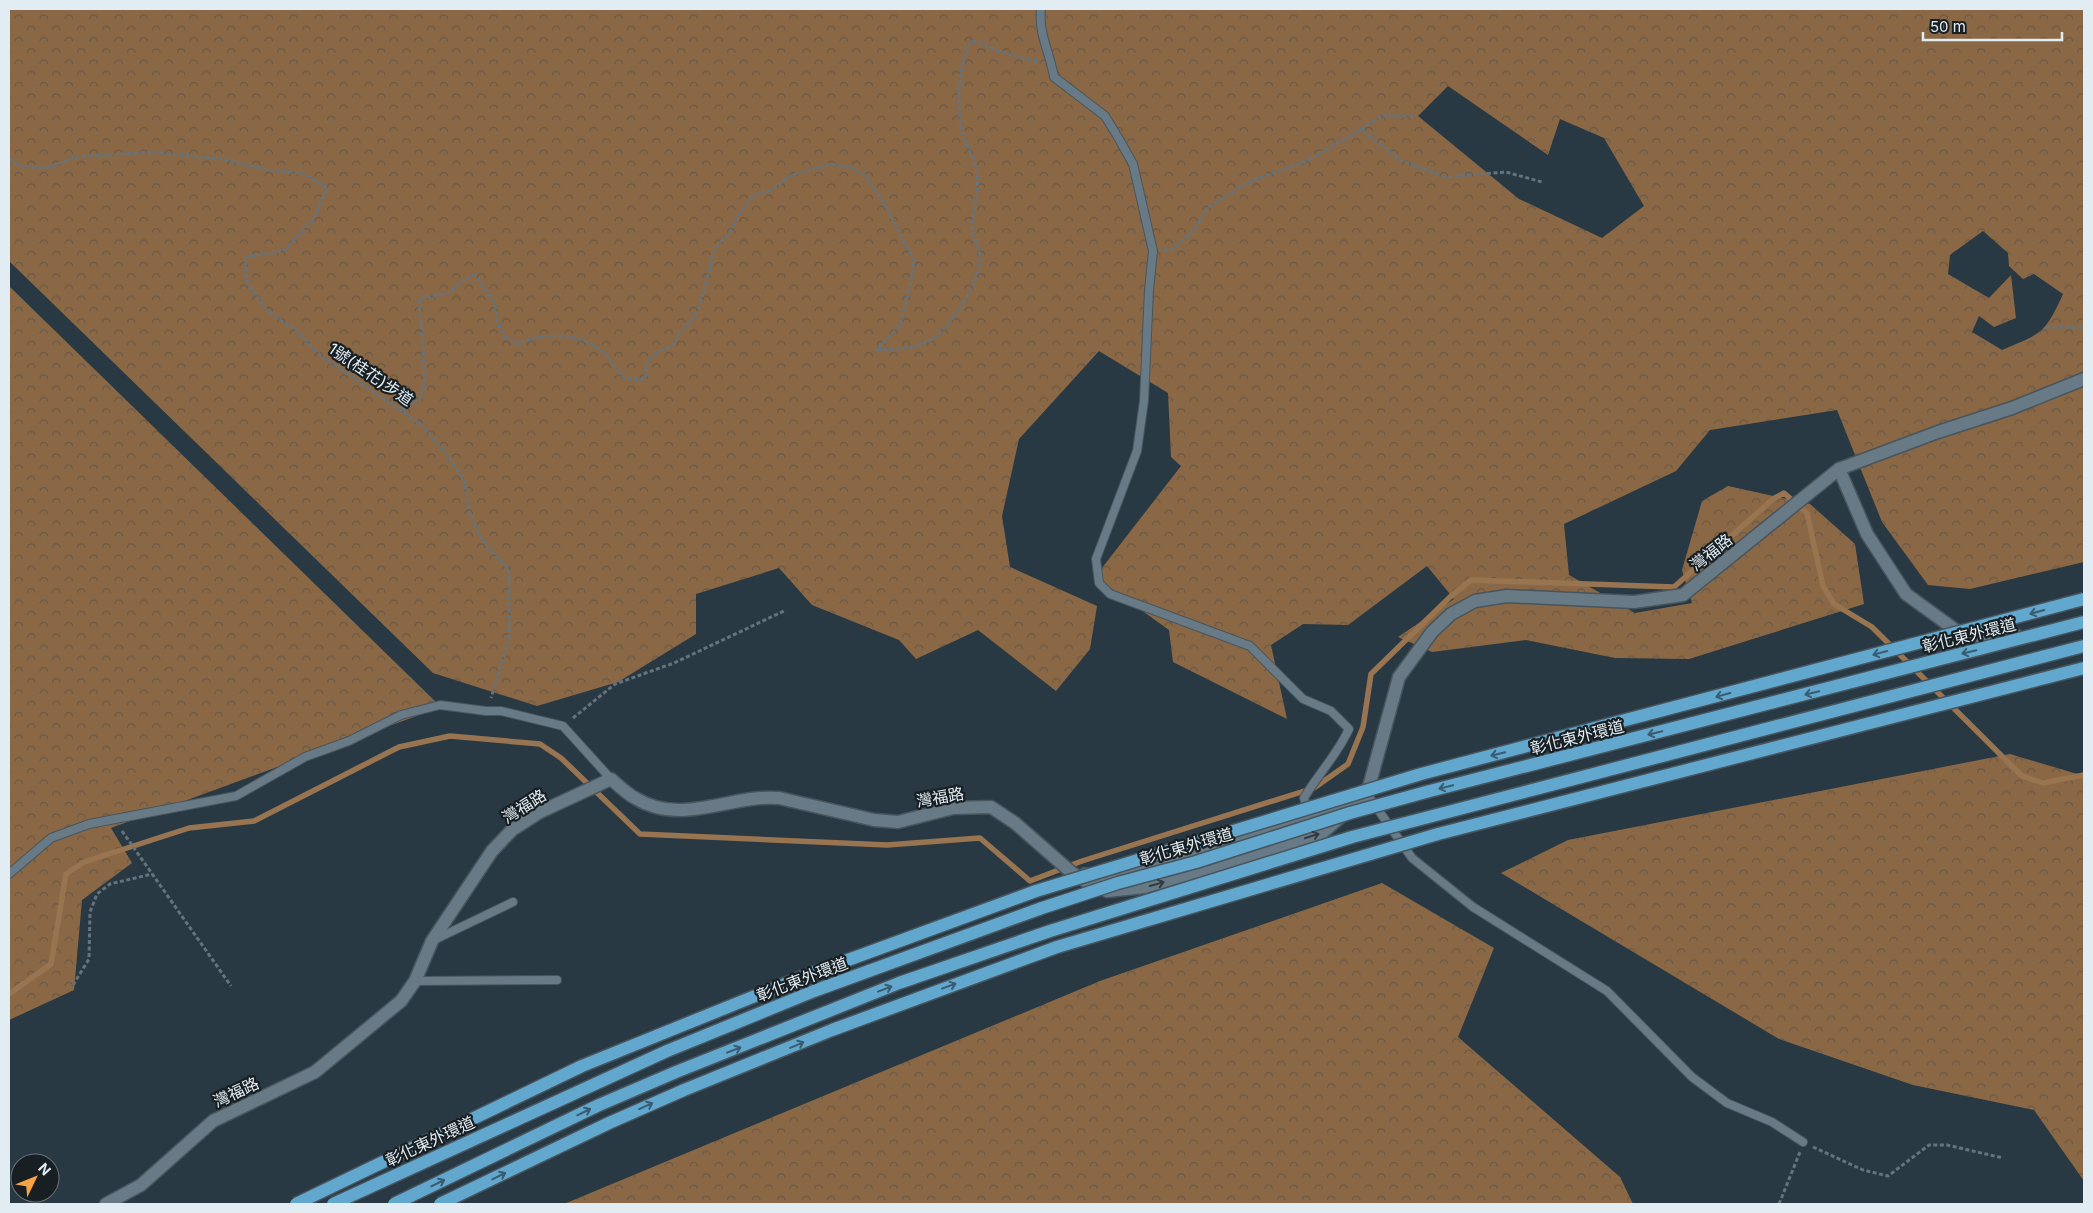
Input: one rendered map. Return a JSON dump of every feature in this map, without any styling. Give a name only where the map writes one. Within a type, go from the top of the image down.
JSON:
[{"type":"main road","points":[[296,1204],[582,1066],[807,975],[1036,891],[1421,774],[2084,600]]},
{"type":"main road","name":"彰化東外環道","points":[[333,1204],[667,1051],[814,991],[1042,908],[1118,883],[1196,862],[1350,813],[1426,792],[2084,622]]},
{"type":"main road","points":[[394,1204],[599,1105],[676,1072],[899,983],[1050,931],[1352,837],[2084,646]]},
{"type":"main road","points":[[440,1204],[609,1123],[684,1090],[832,1030],[1057,947],[1438,834],[2084,668]]},
{"type":"street","name":"灣福路","points":[[106,1204],[141,1185],[214,1121],[316,1072],[401,1001],[416,981],[432,940],[492,851],[512,830],[540,812],[610,779],[635,799],[665,810],[696,810],[745,799],[764,797],[779,798],[874,820],[898,822],[953,808],[990,807],[1014,823],[1050,855],[1087,882],[1107,891],[1145,887],[1322,833],[1367,794],[1399,677],[1432,632],[1451,614],[1475,601],[1507,596],[1634,602],[1682,595],[1839,469],[1938,432],[2012,408],[2084,379]]},
{"type":"street","points":[[1839,469],[1867,534],[1906,594],[1961,634],[2001,638],[2084,618]]},
{"type":"street","name":"灣福路","points":[[1050,855],[1095,879],[1109,878],[1309,817],[1367,794]]},
{"type":"lane","points":[[1041,9],[1040,20],[1043,42],[1052,63],[1054,77],[1105,116],[1134,164],[1153,251],[1149,290],[1144,401],[1138,451],[1096,559],[1099,583],[1110,594],[1250,646],[1303,700],[1331,711],[1349,730],[1338,752],[1321,771],[1304,798],[1309,817]]},
{"type":"lane","points":[[9,874],[51,838],[89,824],[236,796],[305,757],[349,741],[401,715],[440,705],[501,711],[563,726],[610,779]]},
{"type":"lane","points":[[1367,794],[1412,858],[1473,907],[1607,991],[1692,1077],[1727,1103],[1772,1122],[1803,1142]]},
{"type":"lane","points":[[432,940],[513,902]]},
{"type":"lane","points":[[416,981],[556,980]]},
{"type":"path","points":[[402,410],[420,399],[425,380],[419,299],[451,292],[460,282],[474,275],[495,302],[497,321],[505,337],[517,344],[532,337],[554,335],[575,339],[594,345],[605,354],[619,375],[632,380],[645,379],[646,367],[650,357],[674,344],[680,332],[694,318],[716,249],[753,196],[771,190],[792,175],[830,164],[853,168],[865,176],[882,199],[914,260],[912,282],[900,324],[877,350],[912,346],[926,342],[947,327],[969,291],[979,266],[980,258],[972,224],[978,189],[977,172],[959,120],[962,68],[965,52],[971,41],[982,43],[997,51],[1018,58],[1052,63]]},
{"type":"path","points":[[1153,251],[1172,250],[1194,230],[1209,207],[1248,182],[1309,160],[1382,116],[1414,116]]},
{"type":"path","points":[[1361,129],[1400,160],[1445,177],[1506,172],[1542,182]]},
{"type":"path","name":"1號(桂花)步道","points":[[9,158],[19,166],[47,168],[76,157],[151,152],[223,159],[267,170],[303,173],[326,188],[313,220],[284,251],[246,256],[246,280],[266,310],[296,330],[321,356],[422,424],[448,456],[465,482],[468,508],[480,536],[509,569],[511,619],[509,640],[498,682],[486,711]]},
{"type":"path","points":[[2046,327],[2084,327]]},
{"type":"path","points":[[563,726],[615,684],[674,664],[786,610]]},
{"type":"path","points":[[113,819],[231,986]]},
{"type":"path","points":[[73,985],[89,959],[90,912],[96,894],[110,884],[152,874]]},
{"type":"path","points":[[1779,1204],[1803,1142],[1863,1170],[1888,1176],[1929,1145],[1947,1145],[2003,1158]]},
{"type":"green space","points":[[9,9],[2084,9],[2084,562],[1970,589],[1928,585],[1882,522],[1837,410],[1710,430],[1676,471],[1564,524],[1569,575],[1635,613],[1692,603],[1682,570],[1702,501],[1728,486],[1810,504],[1855,544],[1864,604],[1689,659],[1615,658],[1526,640],[1432,652],[1398,637],[1454,599],[1427,566],[1348,625],[1303,624],[1271,645],[1287,719],[1173,662],[1169,630],[1095,577],[1181,466],[1171,457],[1168,393],[1099,351],[1019,439],[1002,516],[1010,567],[1097,606],[1090,649],[1056,691],[978,630],[916,659],[899,640],[812,605],[779,568],[696,594],[696,634],[618,682],[537,706],[433,673],[9,261]],"holes":[[[1448,86],[1548,155],[1560,119],[1604,138],[1644,206],[1602,238],[1519,199],[1418,116]],[[1983,231],[2008,253],[2009,266],[2023,279],[2034,274],[2063,294],[2051,317],[2040,331],[2034,336],[2002,350],[1972,332],[1979,316],[1994,327],[2016,318],[2011,275],[1989,298],[1948,274],[1950,255]]]},
{"type":"green space","points":[[9,286],[441,707],[111,828],[132,863],[82,900],[74,990],[9,1020]]},
{"type":"green space","points":[[2010,754],[2084,776],[2084,1181],[2034,1110],[1913,1085],[1779,1039],[1501,873],[1568,840]]},
{"type":"green space","points":[[1382,883],[1494,948],[1458,1037],[1620,1177],[1633,1204],[564,1204],[1100,981]]},
{"type":"waterway","points":[[9,994],[51,964],[66,874],[84,862],[189,828],[254,821],[399,747],[450,736],[540,744],[561,758],[640,834],[887,845],[980,838],[1030,881],[1082,861],[1314,788],[1348,764],[1363,727],[1371,674],[1450,597],[1471,580],[1674,587],[1773,499],[1784,493],[1807,513],[1823,586],[1834,604],[1872,627],[2022,776],[2043,783],[2084,775]]}]
